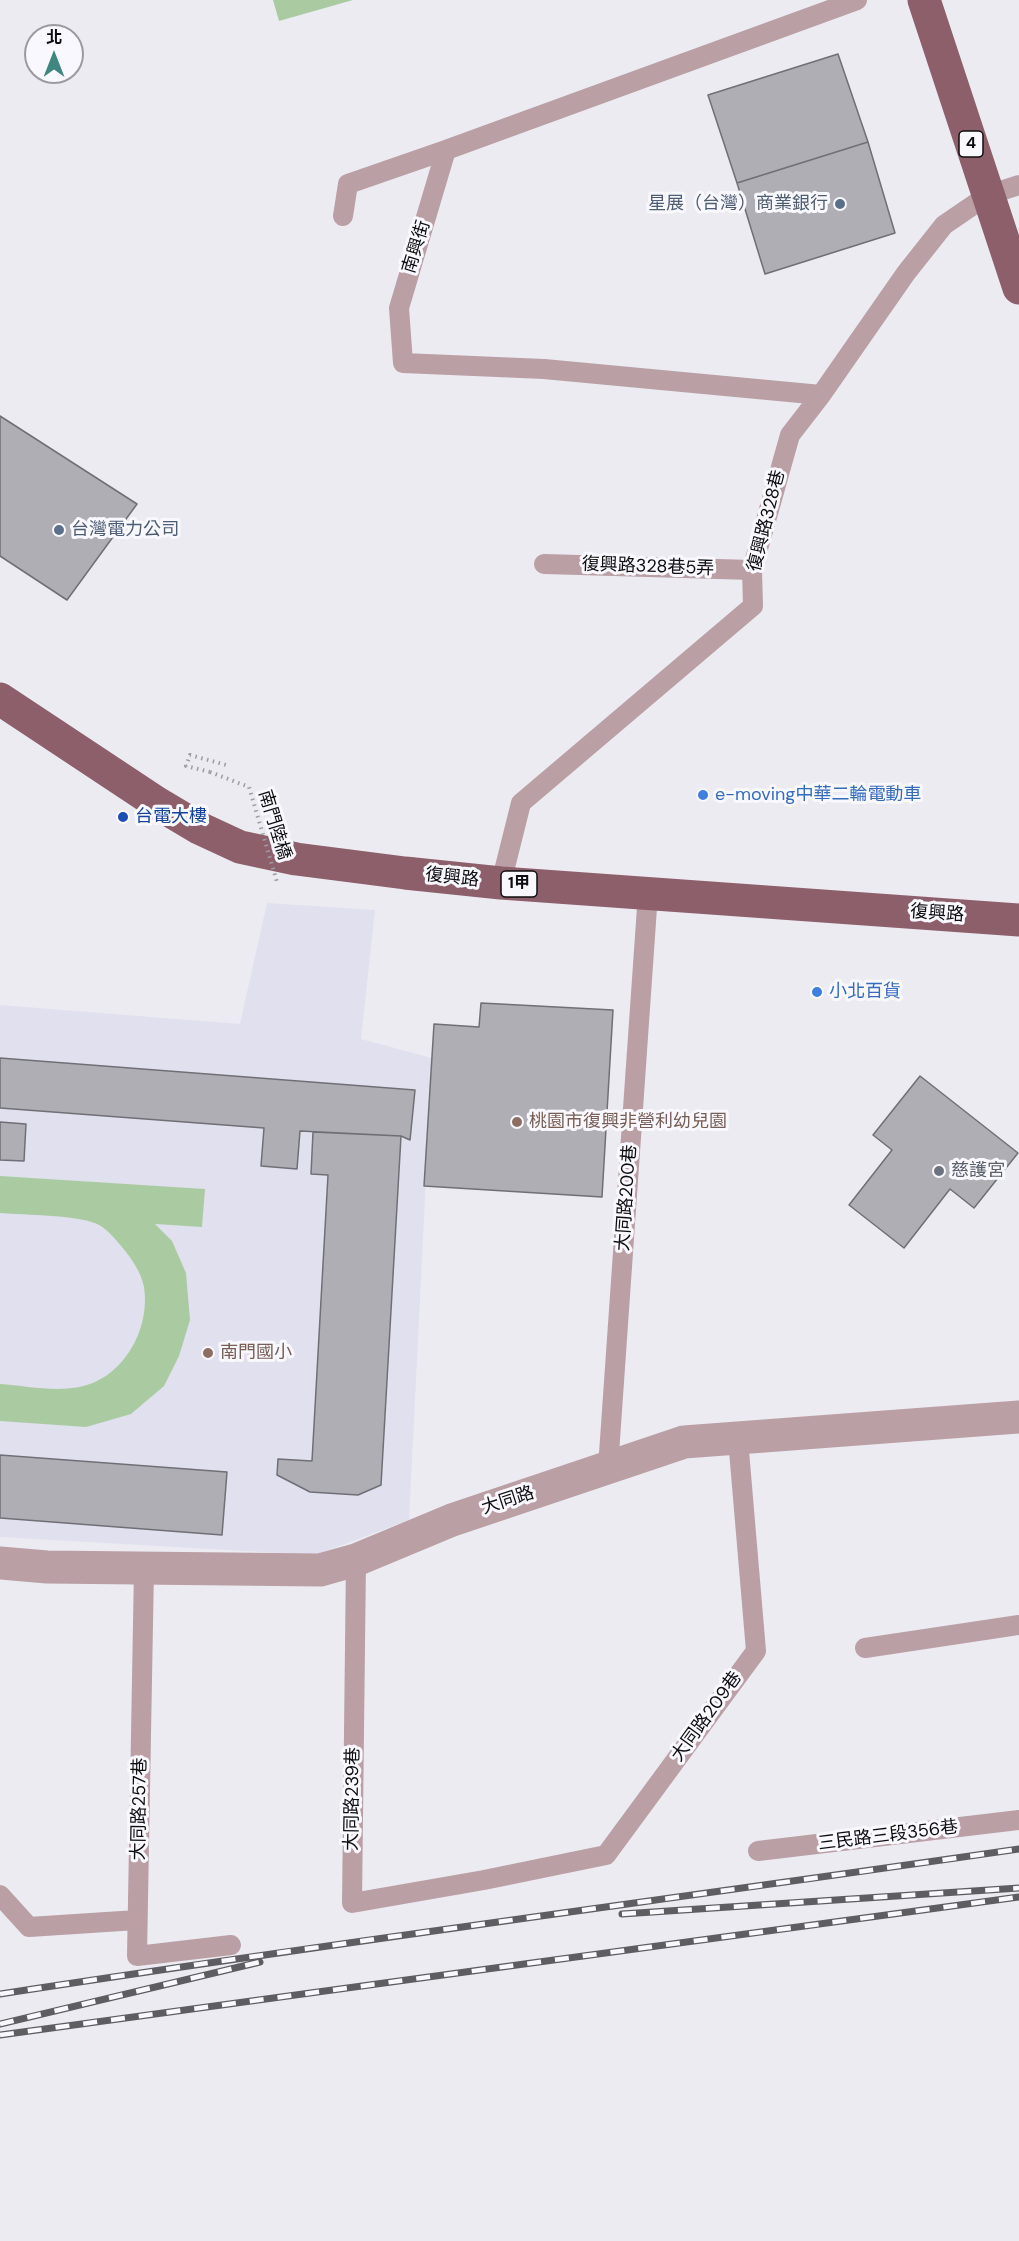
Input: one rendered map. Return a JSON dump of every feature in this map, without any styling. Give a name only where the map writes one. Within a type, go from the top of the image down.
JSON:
[{"type":"main road","name":"4","points":[[924,0],[1019,288]]},
{"type":"main road","name":"復興路","points":[[0,699],[199,828],[240,846],[296,859],[501,883],[1019,920]]},
{"type":"street","name":"大同路","points":[[0,1563],[47,1567],[320,1570],[356,1560],[452,1520],[684,1442],[1019,1417]]},
{"type":"lane","points":[[343,216],[348,184],[856,0]]},
{"type":"lane","name":"南興街","points":[[446,150],[399,308],[403,363],[544,369],[821,395]]},
{"type":"lane","name":"復興路328巷","points":[[501,883],[521,803],[753,606],[752,570],[790,435],[821,395],[906,273],[944,225],[988,195],[1019,185]]},
{"type":"lane","name":"復興路328巷5弄","points":[[544,564],[752,570]]},
{"type":"lane","name":"大同路200巷","points":[[608,1468],[648,893]]},
{"type":"lane","name":"大同路209巷","points":[[484,1880],[606,1855],[756,1651],[738,1439]]},
{"type":"lane","name":"大同路239巷","points":[[356,1560],[352,1903],[484,1880]]},
{"type":"lane","name":"大同路257巷","points":[[144,1568],[137,1956],[231,1945]]},
{"type":"lane","points":[[865,1648],[1019,1625]]},
{"type":"lane","name":"三民路三段356巷","points":[[758,1851],[1019,1820]]},
{"type":"lane","points":[[0,1895],[29,1927],[138,1920]]},
{"type":"path","name":"南門陸橋","points":[[230,766],[190,754],[186,765],[249,787],[277,882]]},
{"type":"shaded area","name":"南門國小","points":[[267,903],[375,910],[361,1039],[432,1058],[409,1520],[315,1555],[0,1537],[0,1005],[240,1024]]},
{"type":"green space","points":[[273,0],[353,0],[279,21]]},
{"type":"green space","points":[[0,1176],[205,1189],[202,1227],[155,1224],[172,1241],[186,1273],[190,1320],[179,1356],[164,1386],[131,1414],[86,1427],[0,1421],[0,1384],[48,1389],[72,1388],[95,1382],[118,1366],[127,1355],[140,1329],[145,1301],[143,1281],[136,1266],[112,1235],[99,1225],[80,1219],[0,1213]]},
{"type":"building","points":[[838,54],[868,142],[737,183],[708,95]]},
{"type":"building","points":[[868,142],[895,233],[765,274],[737,183]]},
{"type":"building","name":"台灣電力公司","points":[[0,416],[137,504],[67,600],[0,556]]},
{"type":"building","name":"桃園市復興非營利幼兒園","points":[[481,1003],[613,1010],[602,1197],[424,1186],[434,1024],[479,1027]]},
{"type":"building","points":[[0,1058],[415,1090],[410,1140],[401,1136],[300,1131],[297,1169],[261,1166],[264,1128],[0,1108]]},
{"type":"building","name":"慈護宮","points":[[920,1076],[1018,1153],[974,1208],[950,1189],[904,1248],[849,1205],[892,1150],[873,1135]]},
{"type":"building","points":[[0,1122],[26,1124],[24,1161],[0,1160]]},
{"type":"building","points":[[313,1132],[401,1136],[381,1485],[358,1495],[310,1492],[277,1475],[278,1459],[312,1461],[328,1175],[311,1174]]},
{"type":"building","points":[[0,1455],[227,1472],[222,1535],[0,1518]]},
{"type":"railway","points":[[0,1994],[254,1956],[1019,1849]]},
{"type":"railway","points":[[622,1914],[1019,1888]]},
{"type":"railway","points":[[0,2035],[1019,1897]]},
{"type":"railway","points":[[0,2024],[260,1962]]},
{"type":"place","name":"星展（台灣）商業銀行","points":[[840,204]]},
{"type":"place","name":"台灣電力公司","points":[[59,530]]},
{"type":"place","name":"e-moving中華二輪電動車","points":[[703,795]]},
{"type":"place","name":"台電大樓","points":[[123,817]]},
{"type":"place","name":"小北百貨","points":[[817,992]]},
{"type":"place","name":"桃園市復興非營利幼兒園","points":[[517,1122]]},
{"type":"place","name":"慈護宮","points":[[939,1171]]},
{"type":"place","name":"南門國小","points":[[208,1353]]}]
